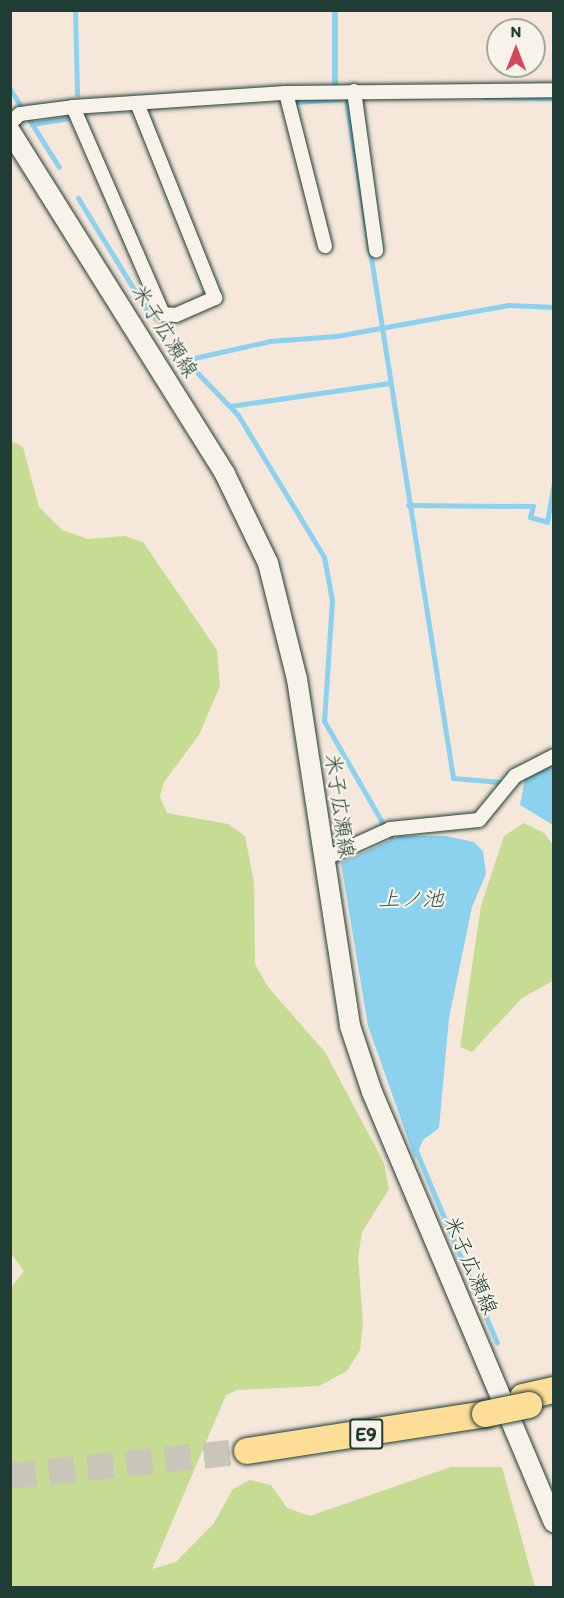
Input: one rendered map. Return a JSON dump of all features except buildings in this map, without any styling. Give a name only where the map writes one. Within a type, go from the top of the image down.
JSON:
[{"type":"highway","name":"E9","points":[[526,1401],[554,1390]]},
{"type":"highway","name":"E9","points":[[247,1447],[526,1401],[554,1400]]},
{"type":"main road","name":"米子広瀬線","points":[[10,131],[225,474],[268,563],[297,679],[350,1026],[372,1092],[554,1522]]},
{"type":"street","points":[[10,123],[20,114],[73,107],[286,93],[554,90]]},
{"type":"street","points":[[354,91],[376,250]]},
{"type":"street","points":[[286,93],[325,246]]},
{"type":"street","points":[[73,107],[163,314],[176,315],[215,298],[137,103]]},
{"type":"street","points":[[324,859],[390,829],[479,820],[515,776],[554,756]]},
{"type":"green space","points":[[10,440],[23,447],[39,507],[62,530],[88,539],[125,536],[143,542],[217,650],[220,686],[199,735],[164,782],[160,797],[167,813],[228,824],[245,836],[254,883],[255,964],[268,987],[325,1052],[384,1163],[389,1189],[362,1232],[358,1257],[363,1322],[360,1350],[347,1371],[319,1386],[237,1390],[226,1395],[152,1569],[176,1562],[214,1523],[233,1489],[250,1480],[271,1485],[287,1508],[310,1516],[451,1467],[502,1467],[535,1587],[11,1587],[10,1289],[24,1271],[10,1252]]},
{"type":"green space","points":[[524,823],[544,833],[553,845],[553,981],[522,998],[472,1052],[460,1047],[481,906],[504,836]]},
{"type":"water","points":[[332,11],[338,11],[338,86],[332,86]]},
{"type":"water","points":[[553,764],[553,825],[520,805],[525,778]]},
{"type":"water","name":"上ノ池","points":[[399,836],[446,836],[474,842],[483,851],[486,874],[472,907],[449,1018],[439,1128],[423,1140],[415,1159],[368,1026],[341,863]]},
{"type":"waterway","points":[[75,10],[77,94]]},
{"type":"waterway","points":[[10,89],[59,167]]},
{"type":"waterway","points":[[483,97],[554,98]]},
{"type":"waterway","points":[[295,102],[341,99]]},
{"type":"waterway","points":[[346,99],[453,778],[500,782]]},
{"type":"waterway","points":[[32,124],[69,118]]},
{"type":"waterway","points":[[78,198],[146,309]]},
{"type":"waterway","points":[[394,843],[324,721],[332,600],[324,557],[238,415],[185,360],[270,341],[336,336],[508,305],[554,307]]},
{"type":"waterway","points":[[230,406],[389,383]]},
{"type":"waterway","points":[[408,505],[533,506],[530,517],[547,522],[554,484]]},
{"type":"waterway","points":[[416,1151],[497,1343]]},
{"type":"tunnel","points":[[10,1476],[247,1451]]}]
